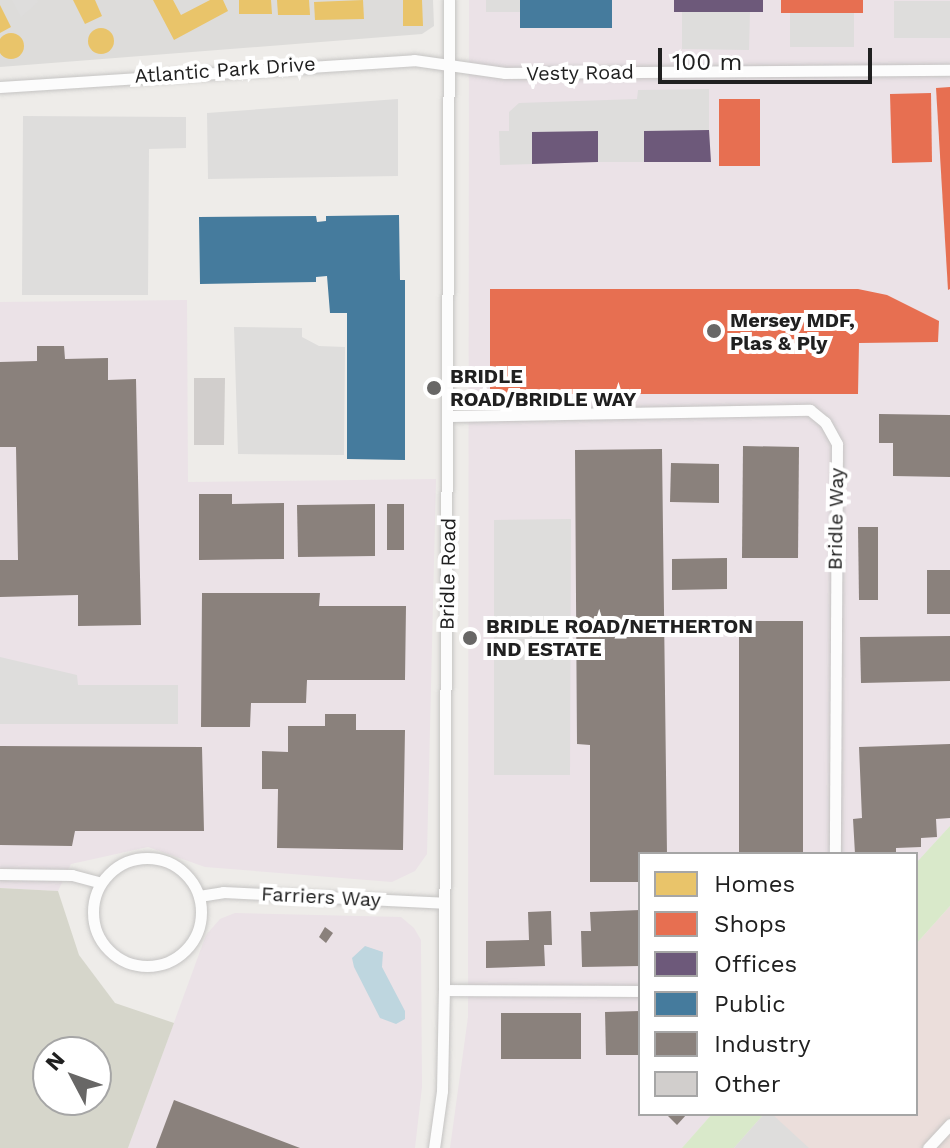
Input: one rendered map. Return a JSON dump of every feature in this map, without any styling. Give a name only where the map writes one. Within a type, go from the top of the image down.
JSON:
[{"type":"street","name":"Bridle Road","points":[[434,1148],[442,1091],[444,990],[450,416],[449,0]]},
{"type":"street","name":"Atlantic Park Drive","points":[[0,87],[265,66],[414,60],[450,66]]},
{"type":"street","name":"Vesty Road","points":[[450,66],[505,73],[950,70]]},
{"type":"street","name":"Bridle Way","points":[[450,416],[810,410],[825,422],[837,444],[835,852]]},
{"type":"street","points":[[149,858],[183,871],[199,896],[202,916],[190,946],[169,962],[144,967],[107,950],[96,932],[95,898],[101,883],[117,867],[149,858]]},
{"type":"street","points":[[0,874],[72,875],[101,883]]},
{"type":"street","name":"Farriers Way","points":[[199,896],[223,892],[444,903]]},
{"type":"street","points":[[444,990],[638,991]]},
{"type":"street","points":[[928,1148],[950,1124]]},
{"type":"shaded area","points":[[0,0],[433,0],[434,26],[422,34],[0,67]]},
{"type":"shaded area","points":[[12,0],[37,0],[38,2],[21,17]]},
{"type":"shaded area","points":[[469,0],[950,0],[950,826],[918,861],[918,852],[638,852],[638,1116],[710,1116],[682,1148],[450,1148],[468,1017]]},
{"type":"shaded area","points":[[486,0],[520,0],[520,12],[486,12]]},
{"type":"shaded area","points":[[894,1],[950,1],[950,38],[894,38]]},
{"type":"shaded area","points":[[682,11],[750,12],[749,50],[682,49]]},
{"type":"shaded area","points":[[790,12],[854,12],[854,47],[790,47]]},
{"type":"shaded area","points":[[709,89],[709,130],[644,131],[644,162],[598,162],[598,131],[532,132],[532,164],[500,165],[499,131],[509,131],[509,112],[519,103],[637,99],[638,90]]},
{"type":"shaded area","points":[[398,99],[398,176],[208,179],[207,113]]},
{"type":"shaded area","points":[[23,116],[186,117],[186,148],[149,149],[148,295],[22,295]]},
{"type":"shaded area","points":[[187,300],[188,482],[436,479],[427,854],[415,871],[392,882],[205,867],[148,847],[71,864],[58,891],[0,888],[0,302]]},
{"type":"shaded area","points":[[234,327],[302,328],[302,337],[319,346],[345,347],[344,455],[238,454]]},
{"type":"shaded area","points":[[571,519],[570,775],[494,775],[494,520]]},
{"type":"shaded area","points":[[0,657],[77,675],[78,685],[178,685],[178,724],[0,724]]},
{"type":"shaded area","points":[[0,888],[58,891],[79,955],[115,1003],[174,1023],[128,1148],[0,1148]]},
{"type":"shaded area","points":[[950,906],[950,1148],[734,1148],[762,1116],[918,1116],[918,942]]},
{"type":"shaded area","points":[[235,913],[401,917],[414,928],[421,940],[422,1087],[415,1148],[128,1148],[206,935],[220,919]]},
{"type":"shaded area","points":[[762,1116],[774,1116],[809,1148],[734,1148]]},
{"type":"green space","points":[[950,826],[950,906],[918,942],[918,861]]},
{"type":"green space","points":[[710,1116],[762,1116],[734,1148],[682,1148]]},
{"type":"water","points":[[365,946],[383,952],[382,967],[405,1011],[405,1019],[396,1024],[380,1018],[354,967],[352,958]]},
{"type":"building: Homes","points":[[73,0],[95,0],[102,16],[85,24]]},
{"type":"building: Homes","points":[[153,0],[173,0],[181,15],[210,0],[223,0],[228,11],[174,40]]},
{"type":"building: Homes","points":[[239,0],[271,0],[272,14],[239,14]]},
{"type":"building: Homes","points":[[277,0],[309,0],[310,15],[278,15]]},
{"type":"building: Homes","points":[[363,0],[364,19],[315,20],[314,2]]},
{"type":"building: Homes","points":[[403,0],[422,0],[423,26],[403,26]]},
{"type":"building: Homes","points":[[0,5],[11,27],[0,33]]},
{"type":"building: Homes","points":[[101,28],[110,32],[114,41],[110,50],[101,54],[92,50],[88,41],[92,32]]},
{"type":"building: Homes","points":[[6,34],[16,34],[23,41],[23,51],[16,58],[6,58],[-1,51],[-1,41]]},
{"type":"building: Shops","points":[[781,0],[863,0],[863,13],[781,13]]},
{"type":"building: Shops","points":[[950,87],[950,289],[948,290],[936,88]]},
{"type":"building: Shops","points":[[931,93],[932,162],[892,163],[890,94]]},
{"type":"building: Shops","points":[[719,99],[760,99],[760,166],[719,166]]},
{"type":"building: Shops","name":"Mersey MDF, Plas & Ply","points":[[490,289],[858,289],[887,295],[939,321],[938,342],[859,343],[858,394],[490,394]]},
{"type":"building: Offices","points":[[674,0],[763,0],[763,12],[674,12]]},
{"type":"building: Offices","points":[[709,130],[711,162],[644,162],[644,131]]},
{"type":"building: Offices","points":[[598,131],[598,162],[532,164],[532,132]]},
{"type":"building: Public","points":[[520,0],[612,0],[612,28],[520,28]]},
{"type":"building: Public","points":[[399,215],[400,280],[405,280],[405,460],[347,459],[347,313],[330,313],[327,276],[316,277],[316,282],[200,284],[199,217],[316,216],[317,222],[326,221],[326,216]]},
{"type":"building: Industry","points":[[37,346],[64,346],[65,359],[108,358],[108,380],[136,379],[141,625],[78,626],[78,595],[0,597],[0,560],[18,560],[16,447],[0,447],[0,362],[37,361]]},
{"type":"building: Industry","points":[[879,414],[950,415],[950,477],[893,476],[893,443],[879,443]]},
{"type":"building: Industry","points":[[743,446],[799,447],[798,558],[742,558]]},
{"type":"building: Industry","points":[[662,449],[667,852],[638,852],[638,882],[590,882],[590,745],[577,744],[575,450]]},
{"type":"building: Industry","points":[[671,463],[719,464],[719,503],[670,502]]},
{"type":"building: Industry","points":[[199,494],[232,494],[232,504],[284,503],[284,559],[199,560]]},
{"type":"building: Industry","points":[[375,504],[375,556],[298,557],[297,505]]},
{"type":"building: Industry","points":[[387,504],[404,504],[404,550],[387,550]]},
{"type":"building: Industry","points":[[858,527],[878,527],[878,600],[859,600]]},
{"type":"building: Industry","points":[[727,558],[727,589],[672,590],[672,559]]},
{"type":"building: Industry","points":[[927,570],[950,570],[950,614],[927,614]]},
{"type":"building: Industry","points":[[202,593],[320,593],[319,606],[406,606],[405,680],[307,680],[306,703],[251,703],[250,727],[201,727]]},
{"type":"building: Industry","points":[[739,621],[803,621],[803,852],[739,852]]},
{"type":"building: Industry","points":[[950,636],[950,681],[861,683],[860,637]]},
{"type":"building: Industry","points":[[325,714],[356,714],[356,730],[405,730],[403,850],[277,848],[278,789],[262,789],[262,751],[288,752],[288,726],[325,726]]},
{"type":"building: Industry","points":[[950,744],[950,818],[936,819],[937,837],[921,838],[921,847],[896,848],[896,852],[855,852],[853,819],[862,818],[859,747]]},
{"type":"building: Industry","points":[[0,746],[202,747],[204,831],[75,831],[72,846],[0,845]]},
{"type":"building: Industry","points":[[638,910],[638,966],[582,967],[581,931],[591,931],[590,912]]},
{"type":"building: Industry","points":[[551,911],[552,945],[544,945],[545,966],[486,968],[486,941],[529,940],[528,912]]},
{"type":"building: Industry","points":[[325,927],[333,933],[326,943],[319,937]]},
{"type":"building: Industry","points":[[638,1011],[638,1055],[606,1055],[605,1012]]},
{"type":"building: Industry","points":[[501,1013],[581,1013],[581,1059],[501,1059]]},
{"type":"building: Industry","points":[[174,1100],[300,1148],[156,1148]]},
{"type":"building: Industry","points":[[668,1116],[685,1116],[677,1125]]},
{"type":"building: Other","points":[[194,378],[225,378],[224,445],[194,445]]},
{"type":"place","name":"Mersey MDF, Plas & Ply","points":[[714,331]]},
{"type":"place","name":"BRIDLE ROAD/BRIDLE WAY","points":[[434,388]]},
{"type":"place","name":"BRIDLE ROAD/NETHERTON IND ESTATE","points":[[470,638]]}]
